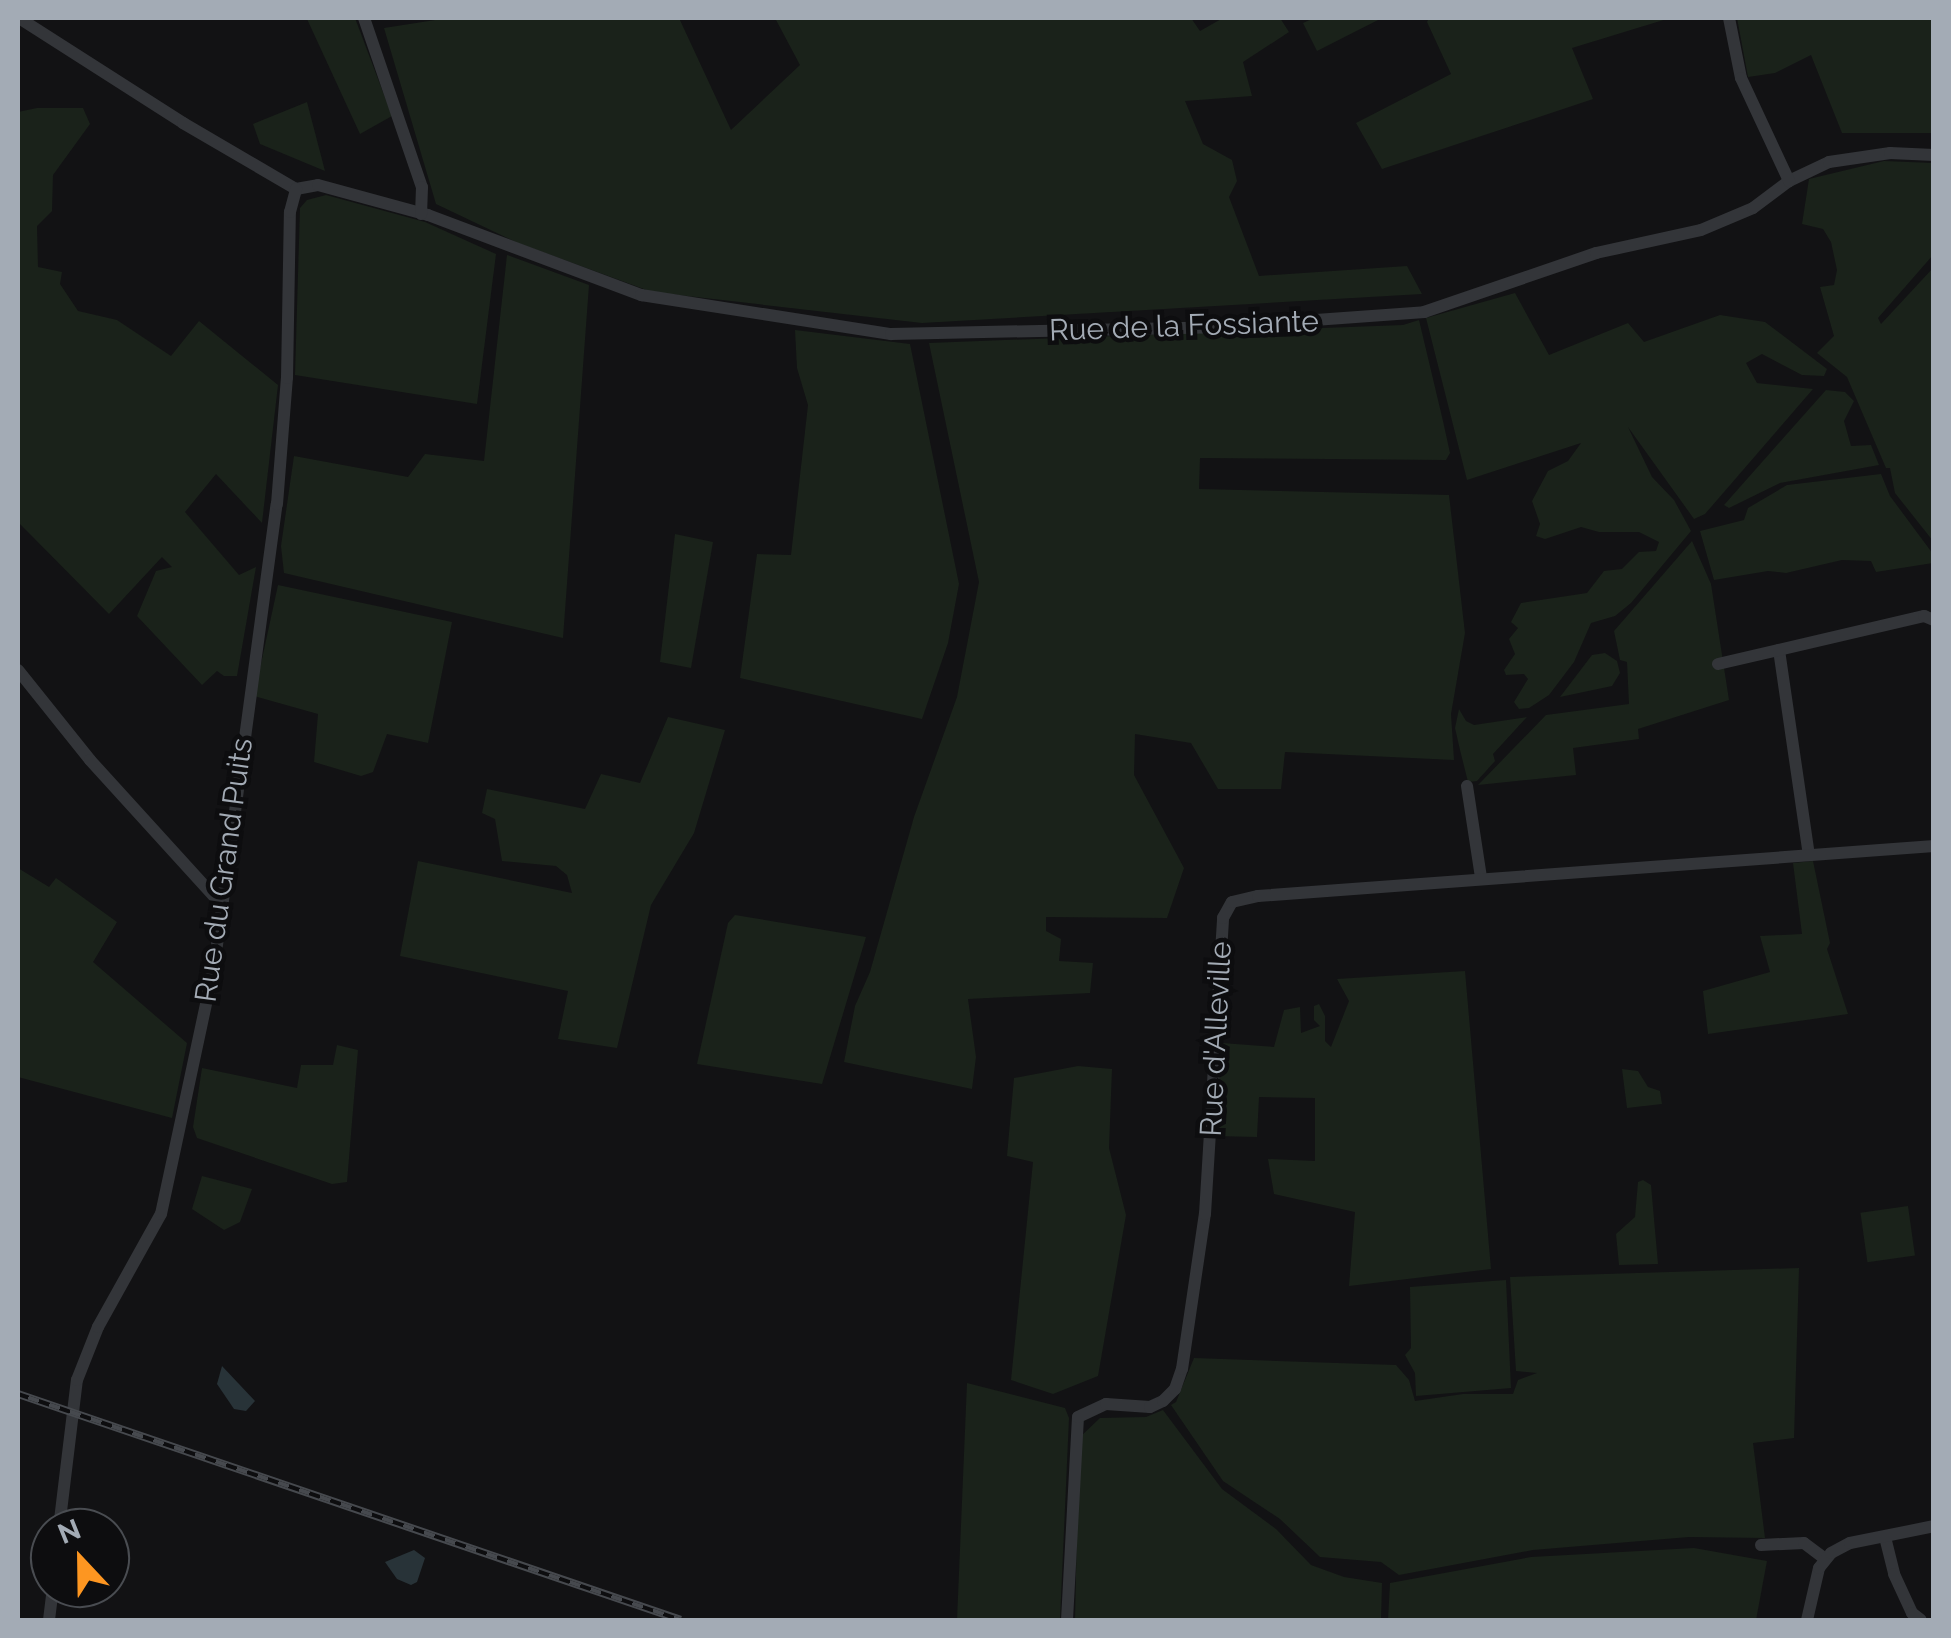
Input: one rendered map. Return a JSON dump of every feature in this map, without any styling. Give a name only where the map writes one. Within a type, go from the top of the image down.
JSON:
[{"type":"street","points":[[19,18],[183,123],[296,189],[318,185],[421,214],[422,188],[364,18]]},
{"type":"street","points":[[1729,18],[1741,78],[1790,181]]},
{"type":"street","name":"Rue de la Fossiante","points":[[421,214],[474,229],[640,295],[699,307],[918,336],[1217,327],[1424,312],[1596,253],[1701,230],[1753,208],[1790,181],[1849,158],[1934,155]]},
{"type":"street","name":"Rue du Grand Puits","points":[[61,1508],[77,1380],[98,1327],[153,1235],[164,1202],[214,967],[278,504],[290,212],[296,189]]},
{"type":"street","points":[[1718,664],[1924,616],[1934,620]]},
{"type":"street","points":[[1779,650],[1809,854]]},
{"type":"street","points":[[18,670],[90,760],[222,905]]},
{"type":"street","points":[[1467,786],[1481,878]]},
{"type":"street","name":"Rue d'Alleville","points":[[1067,1620],[1078,1417],[1106,1404],[1150,1407],[1175,1390],[1182,1369],[1205,1214],[1227,908],[1232,902],[1258,896],[1481,878],[1934,846]]},
{"type":"street","points":[[1808,1620],[1815,1581],[1825,1559],[1850,1543],[1934,1526]]},
{"type":"street","points":[[1884,1537],[1894,1574],[1912,1613],[1924,1620],[1934,1617]]},
{"type":"street","points":[[1761,1545],[1804,1543],[1825,1559]]},
{"type":"shaded area","points":[[355,18],[392,116],[360,134],[307,19]]},
{"type":"shaded area","points":[[448,18],[679,18],[731,130],[800,65],[775,18],[1191,18],[1200,31],[1223,18],[1280,18],[1289,32],[1243,62],[1252,96],[1185,101],[1203,144],[1232,160],[1237,181],[1229,197],[1259,276],[1407,266],[1422,294],[922,323],[652,292],[518,243],[436,204],[384,28]]},
{"type":"shaded area","points":[[1314,18],[1382,18],[1317,51],[1303,23]]},
{"type":"shaded area","points":[[1429,18],[1670,18],[1572,48],[1593,99],[1382,169],[1356,123],[1451,74],[1427,22]]},
{"type":"shaded area","points":[[1737,18],[1933,18],[1933,133],[1842,133],[1811,55],[1775,73],[1748,77]]},
{"type":"shaded area","points":[[307,102],[325,171],[260,144],[253,124]]},
{"type":"shaded area","points":[[83,108],[90,124],[53,175],[52,211],[37,226],[38,267],[62,272],[60,284],[78,311],[117,320],[171,356],[199,321],[278,385],[262,523],[216,474],[185,512],[239,575],[256,567],[237,676],[224,676],[217,671],[202,685],[137,616],[156,571],[172,567],[162,557],[109,614],[18,522],[18,112]]},
{"type":"shaded area","points":[[1884,161],[1933,163],[1933,255],[1878,318],[1881,324],[1933,268],[1933,541],[1895,493],[1890,468],[1886,468],[1847,377],[1817,353],[1834,336],[1820,287],[1834,285],[1837,270],[1831,242],[1823,229],[1802,224],[1809,179]]},
{"type":"shaded area","points":[[326,195],[425,222],[496,254],[477,404],[295,375],[300,208],[307,200]]},
{"type":"shaded area","points":[[507,255],[589,285],[563,638],[284,573],[281,546],[294,456],[408,477],[425,454],[484,461]]},
{"type":"shaded area","points":[[1515,293],[1549,355],[1628,323],[1644,342],[1720,315],[1765,322],[1827,369],[1824,376],[1802,375],[1762,354],[1746,363],[1757,383],[1813,389],[1705,514],[1694,519],[1628,427],[1652,477],[1674,500],[1691,531],[1631,603],[1615,616],[1591,623],[1574,662],[1549,695],[1529,708],[1519,709],[1514,702],[1528,679],[1524,674],[1506,675],[1504,670],[1515,654],[1509,639],[1518,628],[1511,622],[1521,603],[1587,593],[1604,571],[1622,569],[1639,552],[1656,551],[1659,542],[1639,532],[1599,532],[1581,527],[1545,539],[1536,536],[1540,524],[1532,501],[1548,471],[1568,461],[1581,443],[1467,480],[1426,318]]},
{"type":"shaded area","points":[[1419,320],[1450,453],[1446,460],[1200,458],[1199,489],[1449,495],[1465,633],[1451,714],[1454,760],[1285,752],[1281,789],[1218,789],[1191,743],[1135,734],[1134,775],[1184,868],[1167,918],[1046,917],[1046,931],[1061,939],[1059,961],[1093,963],[1090,993],[968,999],[976,1057],[972,1089],[844,1062],[855,1006],[870,972],[914,817],[957,697],[979,582],[929,343],[1403,325]]},
{"type":"shaded area","points":[[795,330],[910,344],[959,584],[948,643],[922,719],[740,678],[757,554],[791,555],[808,405],[797,368]]},
{"type":"shaded area","points":[[1826,390],[1845,392],[1854,401],[1844,421],[1851,446],[1871,445],[1879,465],[1780,483],[1729,508],[1724,505]]},
{"type":"shaded area","points":[[1881,474],[1890,496],[1933,554],[1933,563],[1876,572],[1871,561],[1842,560],[1786,573],[1768,571],[1714,580],[1700,531],[1744,520],[1748,508],[1787,485]]},
{"type":"shaded area","points":[[675,534],[713,542],[691,668],[660,662]]},
{"type":"shaded area","points":[[1692,541],[1711,584],[1729,700],[1638,729],[1639,739],[1573,748],[1576,775],[1478,785],[1546,715],[1629,704],[1627,662],[1620,660],[1614,631]]},
{"type":"shaded area","points":[[278,585],[452,622],[428,743],[387,734],[373,772],[361,776],[314,762],[318,714],[254,696]]},
{"type":"shaded area","points":[[1605,653],[1617,661],[1620,673],[1612,686],[1560,697],[1592,655]]},
{"type":"shaded area","points":[[1459,709],[1466,721],[1474,725],[1527,717],[1493,754],[1495,761],[1477,781],[1468,782],[1460,750],[1455,728]]},
{"type":"shaded area","points":[[668,717],[725,730],[694,833],[651,905],[617,1048],[558,1039],[568,991],[400,956],[418,861],[572,893],[567,875],[556,866],[502,861],[495,819],[482,813],[487,789],[585,809],[601,774],[640,783]]},
{"type":"shaded area","points":[[1813,861],[1830,943],[1827,949],[1848,1014],[1708,1034],[1703,991],[1770,972],[1760,936],[1802,934],[1793,863]]},
{"type":"shaded area","points":[[18,868],[49,887],[56,878],[117,922],[93,962],[187,1043],[172,1118],[18,1077]]},
{"type":"shaded area","points":[[735,915],[866,937],[822,1084],[697,1064],[728,923]]},
{"type":"shaded area","points":[[1465,971],[1491,1269],[1349,1286],[1355,1212],[1274,1194],[1268,1159],[1315,1161],[1315,1098],[1259,1097],[1257,1137],[1214,1136],[1222,1043],[1274,1047],[1284,1010],[1300,1007],[1301,1033],[1320,1026],[1314,1020],[1314,1006],[1319,1004],[1325,1016],[1325,1041],[1331,1047],[1349,1001],[1337,979]]},
{"type":"shaded area","points":[[337,1045],[358,1050],[347,1182],[332,1184],[197,1138],[193,1127],[202,1068],[297,1088],[301,1065],[333,1065]]},
{"type":"shaded area","points":[[1078,1066],[1112,1069],[1109,1148],[1126,1215],[1098,1376],[1053,1394],[1011,1380],[1033,1162],[1007,1156],[1014,1078]]},
{"type":"shaded area","points":[[1622,1069],[1638,1071],[1648,1087],[1660,1091],[1662,1104],[1627,1108]]},
{"type":"shaded area","points":[[202,1176],[252,1189],[240,1222],[224,1230],[192,1209]]},
{"type":"shaded area","points":[[1643,1180],[1651,1185],[1658,1264],[1619,1265],[1616,1234],[1635,1217],[1638,1182]]},
{"type":"shaded area","points":[[1908,1206],[1915,1256],[1867,1262],[1860,1213]]},
{"type":"shaded area","points":[[1799,1268],[1794,1438],[1753,1443],[1765,1538],[1689,1537],[1533,1550],[1399,1575],[1381,1562],[1320,1557],[1280,1519],[1223,1481],[1171,1405],[1176,1402],[1194,1358],[1396,1365],[1409,1380],[1415,1401],[1463,1394],[1513,1394],[1518,1380],[1537,1373],[1516,1371],[1510,1277]]},
{"type":"shaded area","points":[[1506,1280],[1511,1388],[1416,1396],[1415,1373],[1405,1355],[1411,1348],[1410,1287]]},
{"type":"shaded area","points":[[222,1366],[255,1401],[246,1411],[234,1409],[217,1384]]},
{"type":"shaded area","points":[[967,1383],[1065,1408],[1069,1418],[1060,1620],[957,1620]]},
{"type":"shaded area","points":[[1163,1410],[1222,1489],[1276,1529],[1311,1565],[1344,1577],[1382,1583],[1381,1620],[1075,1620],[1079,1438],[1100,1418],[1146,1417]]},
{"type":"shaded area","points":[[1694,1548],[1767,1561],[1756,1620],[1388,1620],[1390,1583],[1531,1557]]},
{"type":"shaded area","points":[[414,1550],[425,1558],[417,1582],[411,1585],[397,1579],[385,1562]]},
{"type":"railway","points":[[18,1394],[681,1620]]}]
